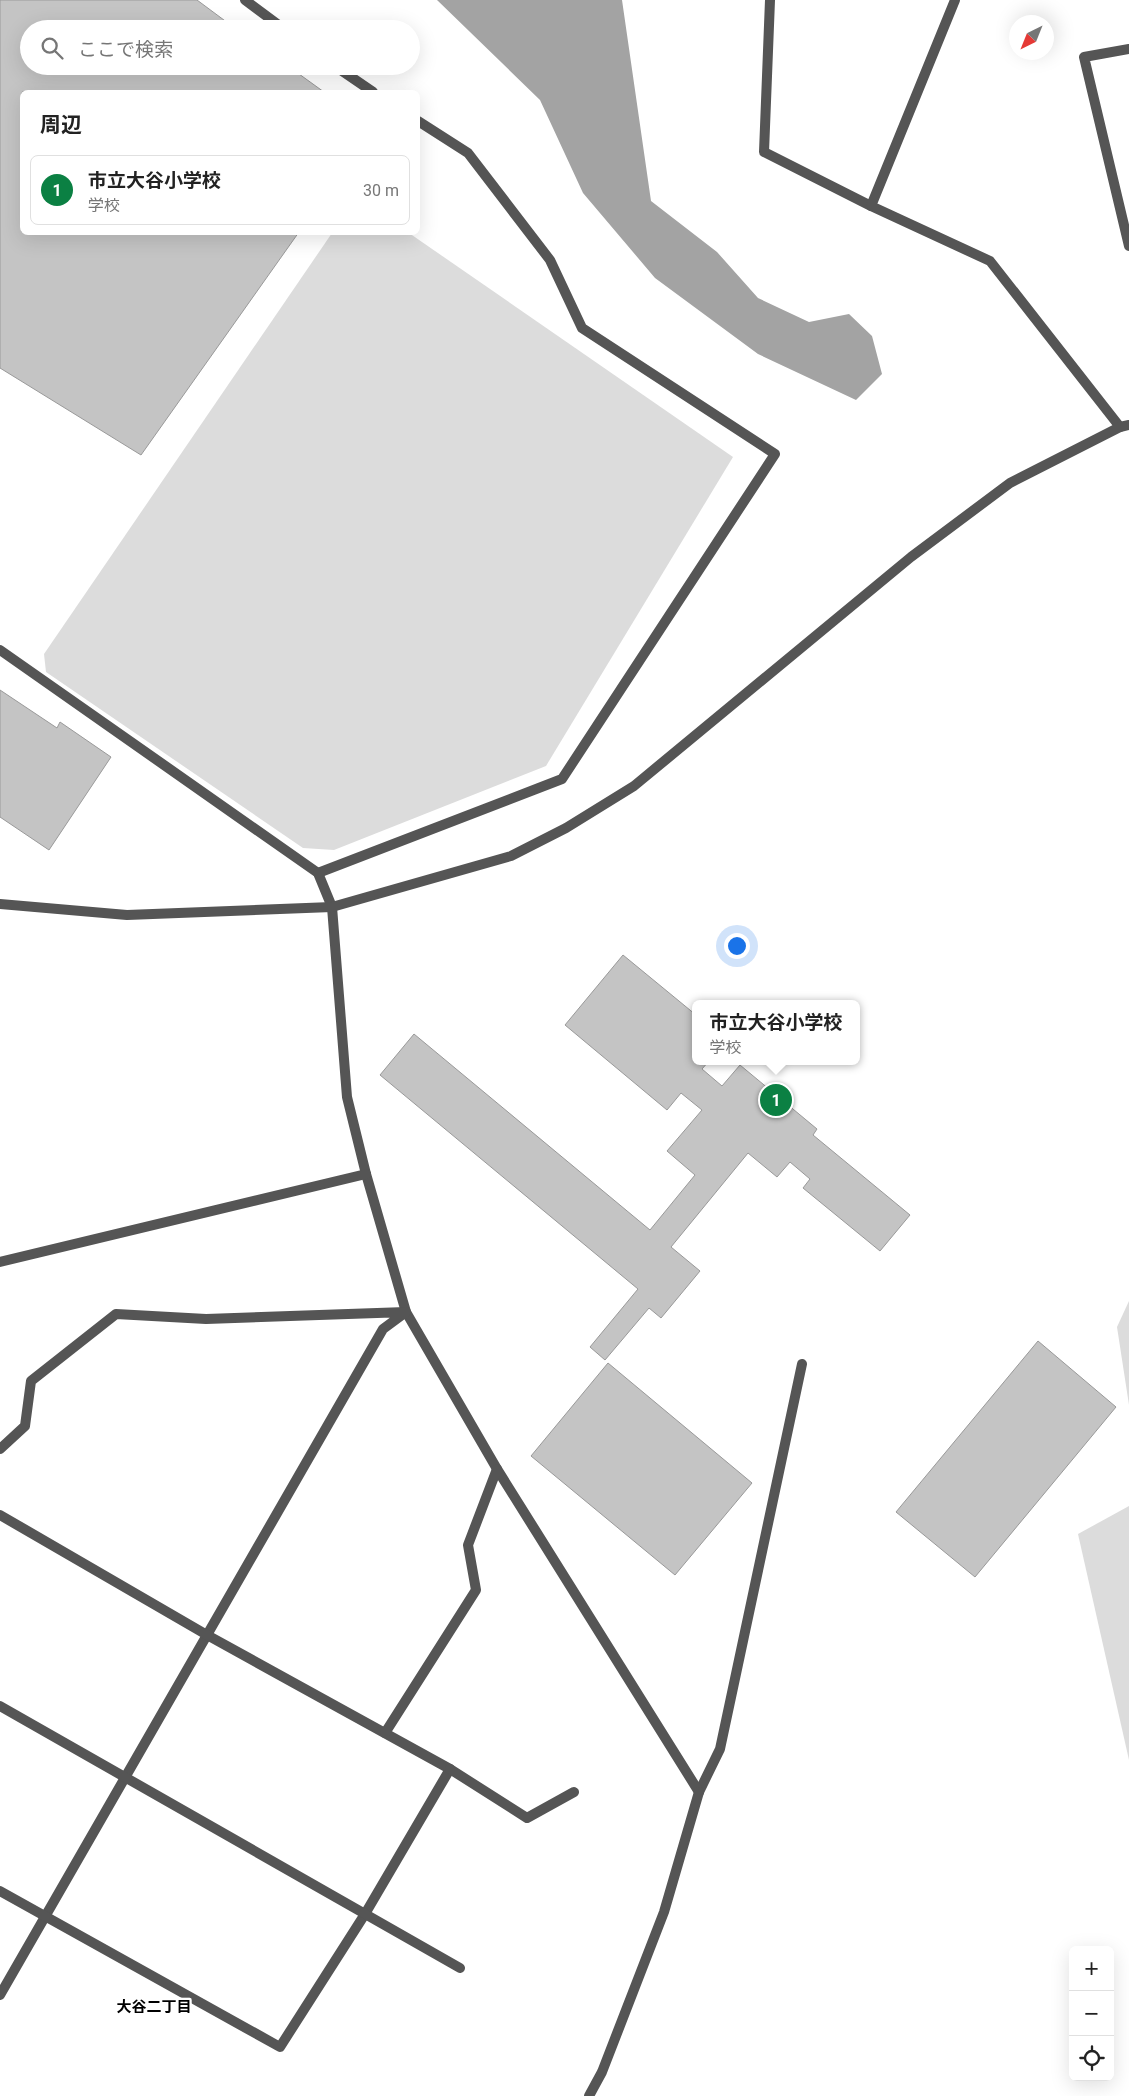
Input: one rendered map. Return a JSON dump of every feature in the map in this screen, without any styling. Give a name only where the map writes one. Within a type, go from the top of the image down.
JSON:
[{"type":"street","points":[[245,0],[272,20]]},
{"type":"street","points":[[0,904],[127,915],[332,907],[511,856],[566,828],[634,786],[912,558],[1010,483],[1124,426],[990,261],[871,206],[764,152],[770,0]]},
{"type":"street","points":[[871,206],[955,0]]},
{"type":"street","points":[[1129,48],[1084,57],[1129,246]]},
{"type":"street","points":[[348,75],[371,90]]},
{"type":"street","points":[[318,873],[562,779],[775,454],[582,328],[550,260],[468,153],[420,122]]},
{"type":"street","points":[[0,650],[318,873],[332,907],[347,1097],[366,1174],[406,1312],[497,1469],[699,1792]]},
{"type":"street","points":[[0,1262],[366,1174]]},
{"type":"street","points":[[0,1448],[25,1426],[31,1381],[116,1314],[206,1319],[406,1312]]},
{"type":"street","points":[[0,1995],[124,1776],[208,1635],[383,1329],[406,1312]]},
{"type":"street","points":[[589,2096],[602,2072],[664,1912],[699,1792],[720,1749],[802,1364]]},
{"type":"street","points":[[385,1733],[476,1590],[468,1545],[497,1469]]},
{"type":"street","points":[[0,1515],[208,1635],[450,1769],[527,1818],[574,1792]]},
{"type":"street","points":[[0,1706],[460,1968]]},
{"type":"street","points":[[0,1891],[280,2047],[365,1914],[450,1769]]},
{"type":"shaded area","points":[[437,0],[622,0],[651,201],[717,252],[758,298],[809,322],[849,314],[872,336],[882,374],[856,400],[758,354],[655,278],[583,193],[540,100]]},
{"type":"shaded area","points":[[331,235],[412,235],[733,457],[546,766],[334,850],[303,848],[46,672],[44,654]]},
{"type":"shaded area","points":[[1129,1301],[1129,1405],[1117,1327]]},
{"type":"shaded area","points":[[1129,1506],[1129,1760],[1078,1534]]},
{"type":"building","points":[[0,0],[197,0],[224,20],[20,20],[20,75],[300,75],[321,90],[20,90],[20,235],[297,235],[141,455],[0,368]]},
{"type":"building","points":[[0,690],[57,728],[60,722],[111,757],[49,850],[0,817]]},
{"type":"building","points":[[623,955],[692,1012],[692,1065],[706,1065],[702,1069],[722,1086],[740,1065],[817,1129],[813,1135],[910,1215],[880,1251],[803,1188],[810,1179],[790,1162],[777,1177],[748,1153],[671,1247],[700,1271],[661,1318],[649,1308],[605,1360],[590,1347],[638,1289],[380,1075],[414,1034],[650,1230],[695,1175],[667,1151],[702,1110],[681,1093],[667,1110],[565,1025]]},
{"type":"building","points":[[1038,1341],[1116,1407],[975,1577],[896,1512]]},
{"type":"building","points":[[608,1363],[752,1483],[675,1575],[531,1456]]},
{"type":"place","name":"市立大谷小学校","points":[[776,1100]]},
{"type":"district","name":"大谷二丁目","points":[[154,2007]]}]
